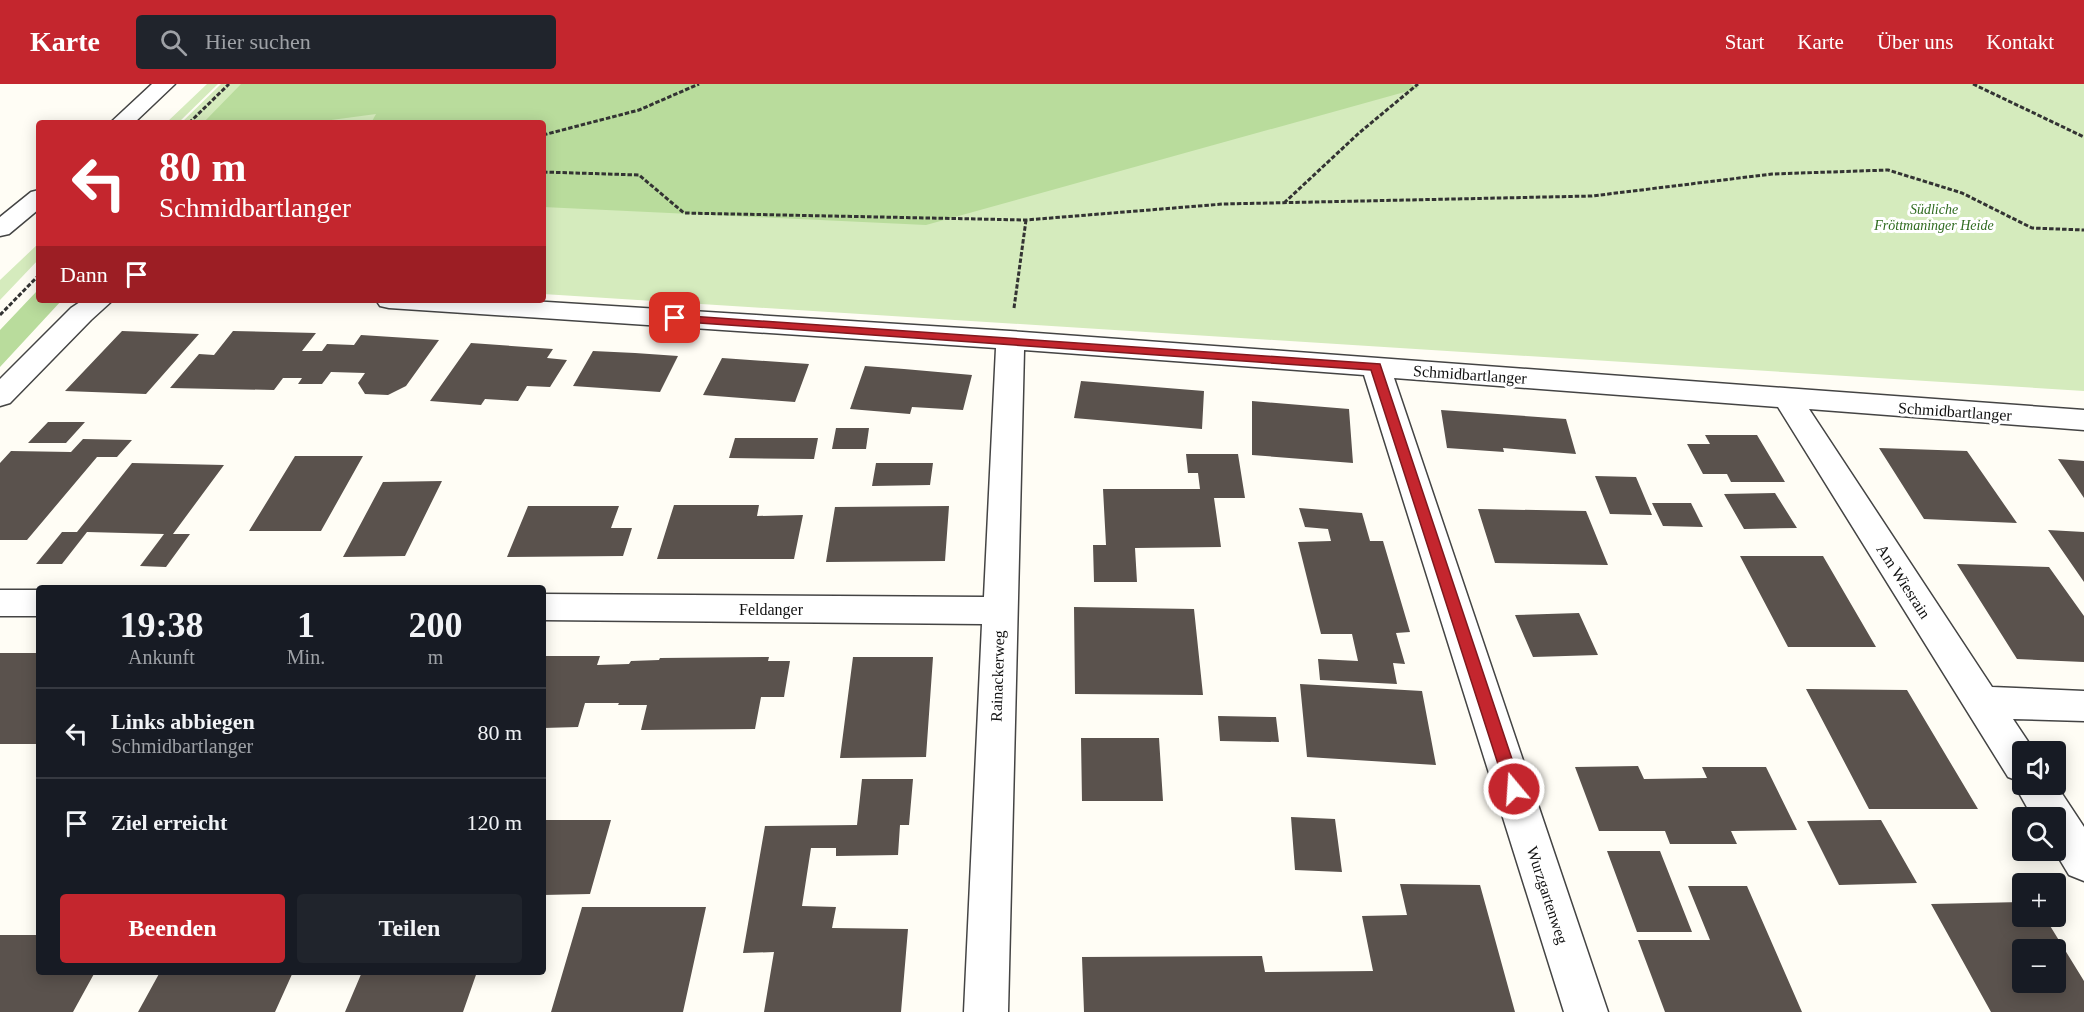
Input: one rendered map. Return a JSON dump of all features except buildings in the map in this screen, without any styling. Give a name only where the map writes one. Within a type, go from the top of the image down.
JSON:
[{"type":"street","points":[[124,120],[164,84]]},
{"type":"street","points":[[0,229],[10,224],[36,200]]},
{"type":"street","points":[[0,396],[66,328],[96,303]]},
{"type":"street","name":"Schmidbartlanger","points":[[436,303],[1010,340],[2084,420]]},
{"type":"street","name":"Rainackerweg","points":[[986,1012],[1010,340]]},
{"type":"street","name":"Wurzgartenweg","points":[[1376,367],[1586,1012]]},
{"type":"street","name":"Am Wiesrain","points":[[1787,398],[2012,749]]},
{"type":"street","points":[[0,603],[36,603]]},
{"type":"street","name":"Feldanger","points":[[546,607],[999,611]]},
{"type":"street","points":[[1982,702],[2084,706]]},
{"type":"street","points":[[2041,795],[2084,862]]},
{"type":"path","points":[[192,120],[229,84]]},
{"type":"path","points":[[546,134],[639,110],[699,84]]},
{"type":"path","points":[[1283,203],[1418,84]]},
{"type":"path","points":[[1973,84],[2084,137]]},
{"type":"path","points":[[546,171],[639,175],[684,213],[1026,219],[1223,204],[1593,196],[1772,174],[1888,170],[1962,193],[2032,228],[2084,230]]},
{"type":"path","points":[[1010,340],[1026,219]]},
{"type":"path","points":[[0,315],[36,279]]},
{"type":"green space","points":[[207,84],[218,84],[181,120],[169,120]]},
{"type":"green space","name":"Südliche Fröttmaninger Heide","points":[[221,84],[2084,84],[2084,391],[546,294],[546,120],[184,120]]},
{"type":"green space","points":[[241,84],[1410,84],[1419,88],[926,225],[546,207],[546,120],[373,120],[376,114],[331,120],[206,120]]},
{"type":"green space","points":[[36,246],[36,262],[0,300],[0,280]]},
{"type":"green space","points":[[36,292],[36,303],[59,303],[0,367],[0,330]]},
{"type":"route","points":[[675,318],[1376,367],[1514,789]]}]
